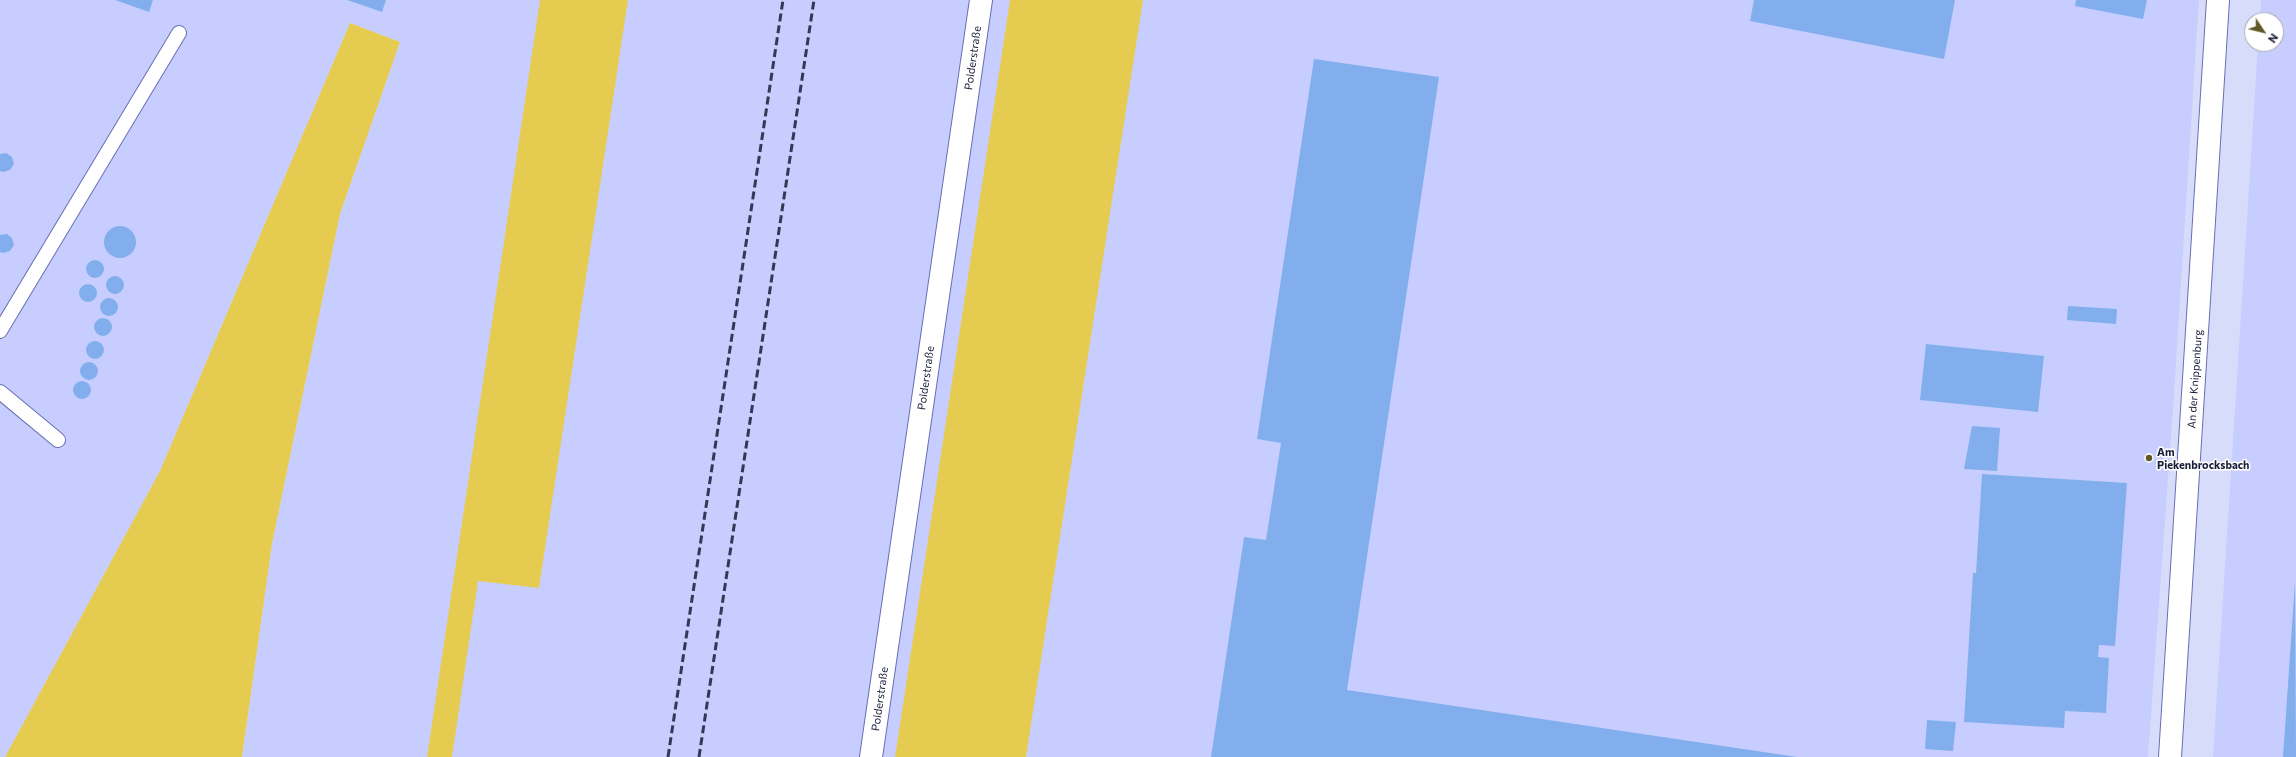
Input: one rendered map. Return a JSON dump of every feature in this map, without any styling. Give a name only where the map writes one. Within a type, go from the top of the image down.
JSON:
[{"type":"street","name":"Polderstraße","points":[[872,757],[981,0]]},
{"type":"street","name":"An der Knippenburg","points":[[2170,757],[2218,0]]},
{"type":"lane","points":[[0,331],[179,34]]},
{"type":"lane","points":[[0,392],[58,440]]},
{"type":"shaded area","points":[[0,0],[2199,0],[2173,409],[2148,757],[242,757],[272,544],[340,214],[400,42],[350,23],[160,471],[5,757],[0,757]]},
{"type":"shaded area","points":[[540,0],[628,0],[539,588],[478,581],[452,757],[427,757]]},
{"type":"shaded area","points":[[1010,0],[1143,0],[1026,757],[895,757]]},
{"type":"shaded area","points":[[2261,0],[2296,0],[2296,757],[2213,757],[2257,52],[2284,52],[2284,12],[2260,12]]},
{"type":"shaded area","points":[[350,23],[400,42],[340,214],[272,544],[242,757],[5,757],[160,471]]},
{"type":"building","points":[[115,0],[153,0],[149,12]]},
{"type":"building","points":[[347,0],[386,0],[382,12]]},
{"type":"building","points":[[1754,0],[1955,0],[1944,59],[1750,21]]},
{"type":"building","points":[[2076,0],[2147,0],[2143,19],[2075,6]]},
{"type":"building","points":[[1314,59],[1439,77],[1347,690],[1797,757],[1211,757],[1244,537],[1266,540],[1281,443],[1257,439]]},
{"type":"building","points":[[6,153],[12,157],[14,164],[10,170],[3,172],[0,171],[0,154]]},
{"type":"building","points":[[117,226],[123,226],[133,233],[136,242],[135,248],[129,255],[123,258],[117,258],[107,251],[104,245],[104,239],[111,229]]},
{"type":"building","points":[[7,234],[12,238],[14,245],[10,251],[3,253],[0,252],[0,235]]},
{"type":"building","points":[[91,260],[99,260],[104,265],[102,276],[99,278],[91,278],[86,273],[86,265]]},
{"type":"building","points":[[111,276],[119,276],[124,281],[122,292],[119,294],[111,294],[106,289],[106,281]]},
{"type":"building","points":[[84,284],[92,284],[97,289],[95,300],[92,302],[84,302],[79,297],[79,289]]},
{"type":"building","points":[[105,298],[113,298],[118,303],[116,314],[113,316],[105,316],[100,311],[100,303]]},
{"type":"building","points":[[2068,306],[2117,309],[2116,324],[2067,320]]},
{"type":"building","points":[[99,318],[107,318],[112,323],[110,334],[107,336],[99,336],[94,331],[94,323]]},
{"type":"building","points":[[91,341],[99,341],[104,346],[102,357],[99,359],[91,359],[86,354],[86,346]]},
{"type":"building","points":[[1926,344],[2044,356],[2038,412],[1920,400]]},
{"type":"building","points":[[85,362],[93,362],[98,367],[96,378],[93,380],[85,380],[80,375],[80,367]]},
{"type":"building","points":[[78,381],[86,381],[91,386],[89,397],[86,399],[78,399],[73,394],[73,386]]},
{"type":"building","points":[[1972,426],[2000,428],[1997,471],[1964,469]]},
{"type":"building","points":[[1982,474],[2127,483],[2115,646],[2099,645],[2098,657],[2109,658],[2106,713],[2065,711],[2064,728],[1964,722],[1973,573],[1976,573]]},
{"type":"building","points":[[2295,582],[2296,757],[2283,757]]},
{"type":"building","points":[[1927,720],[1956,722],[1953,751],[1925,749]]},
{"type":"railway","points":[[668,757],[783,0]]},
{"type":"railway","points":[[699,757],[814,0]]},
{"type":"place","name":"Am Piekenbrocksbach","points":[[2149,458]]}]
